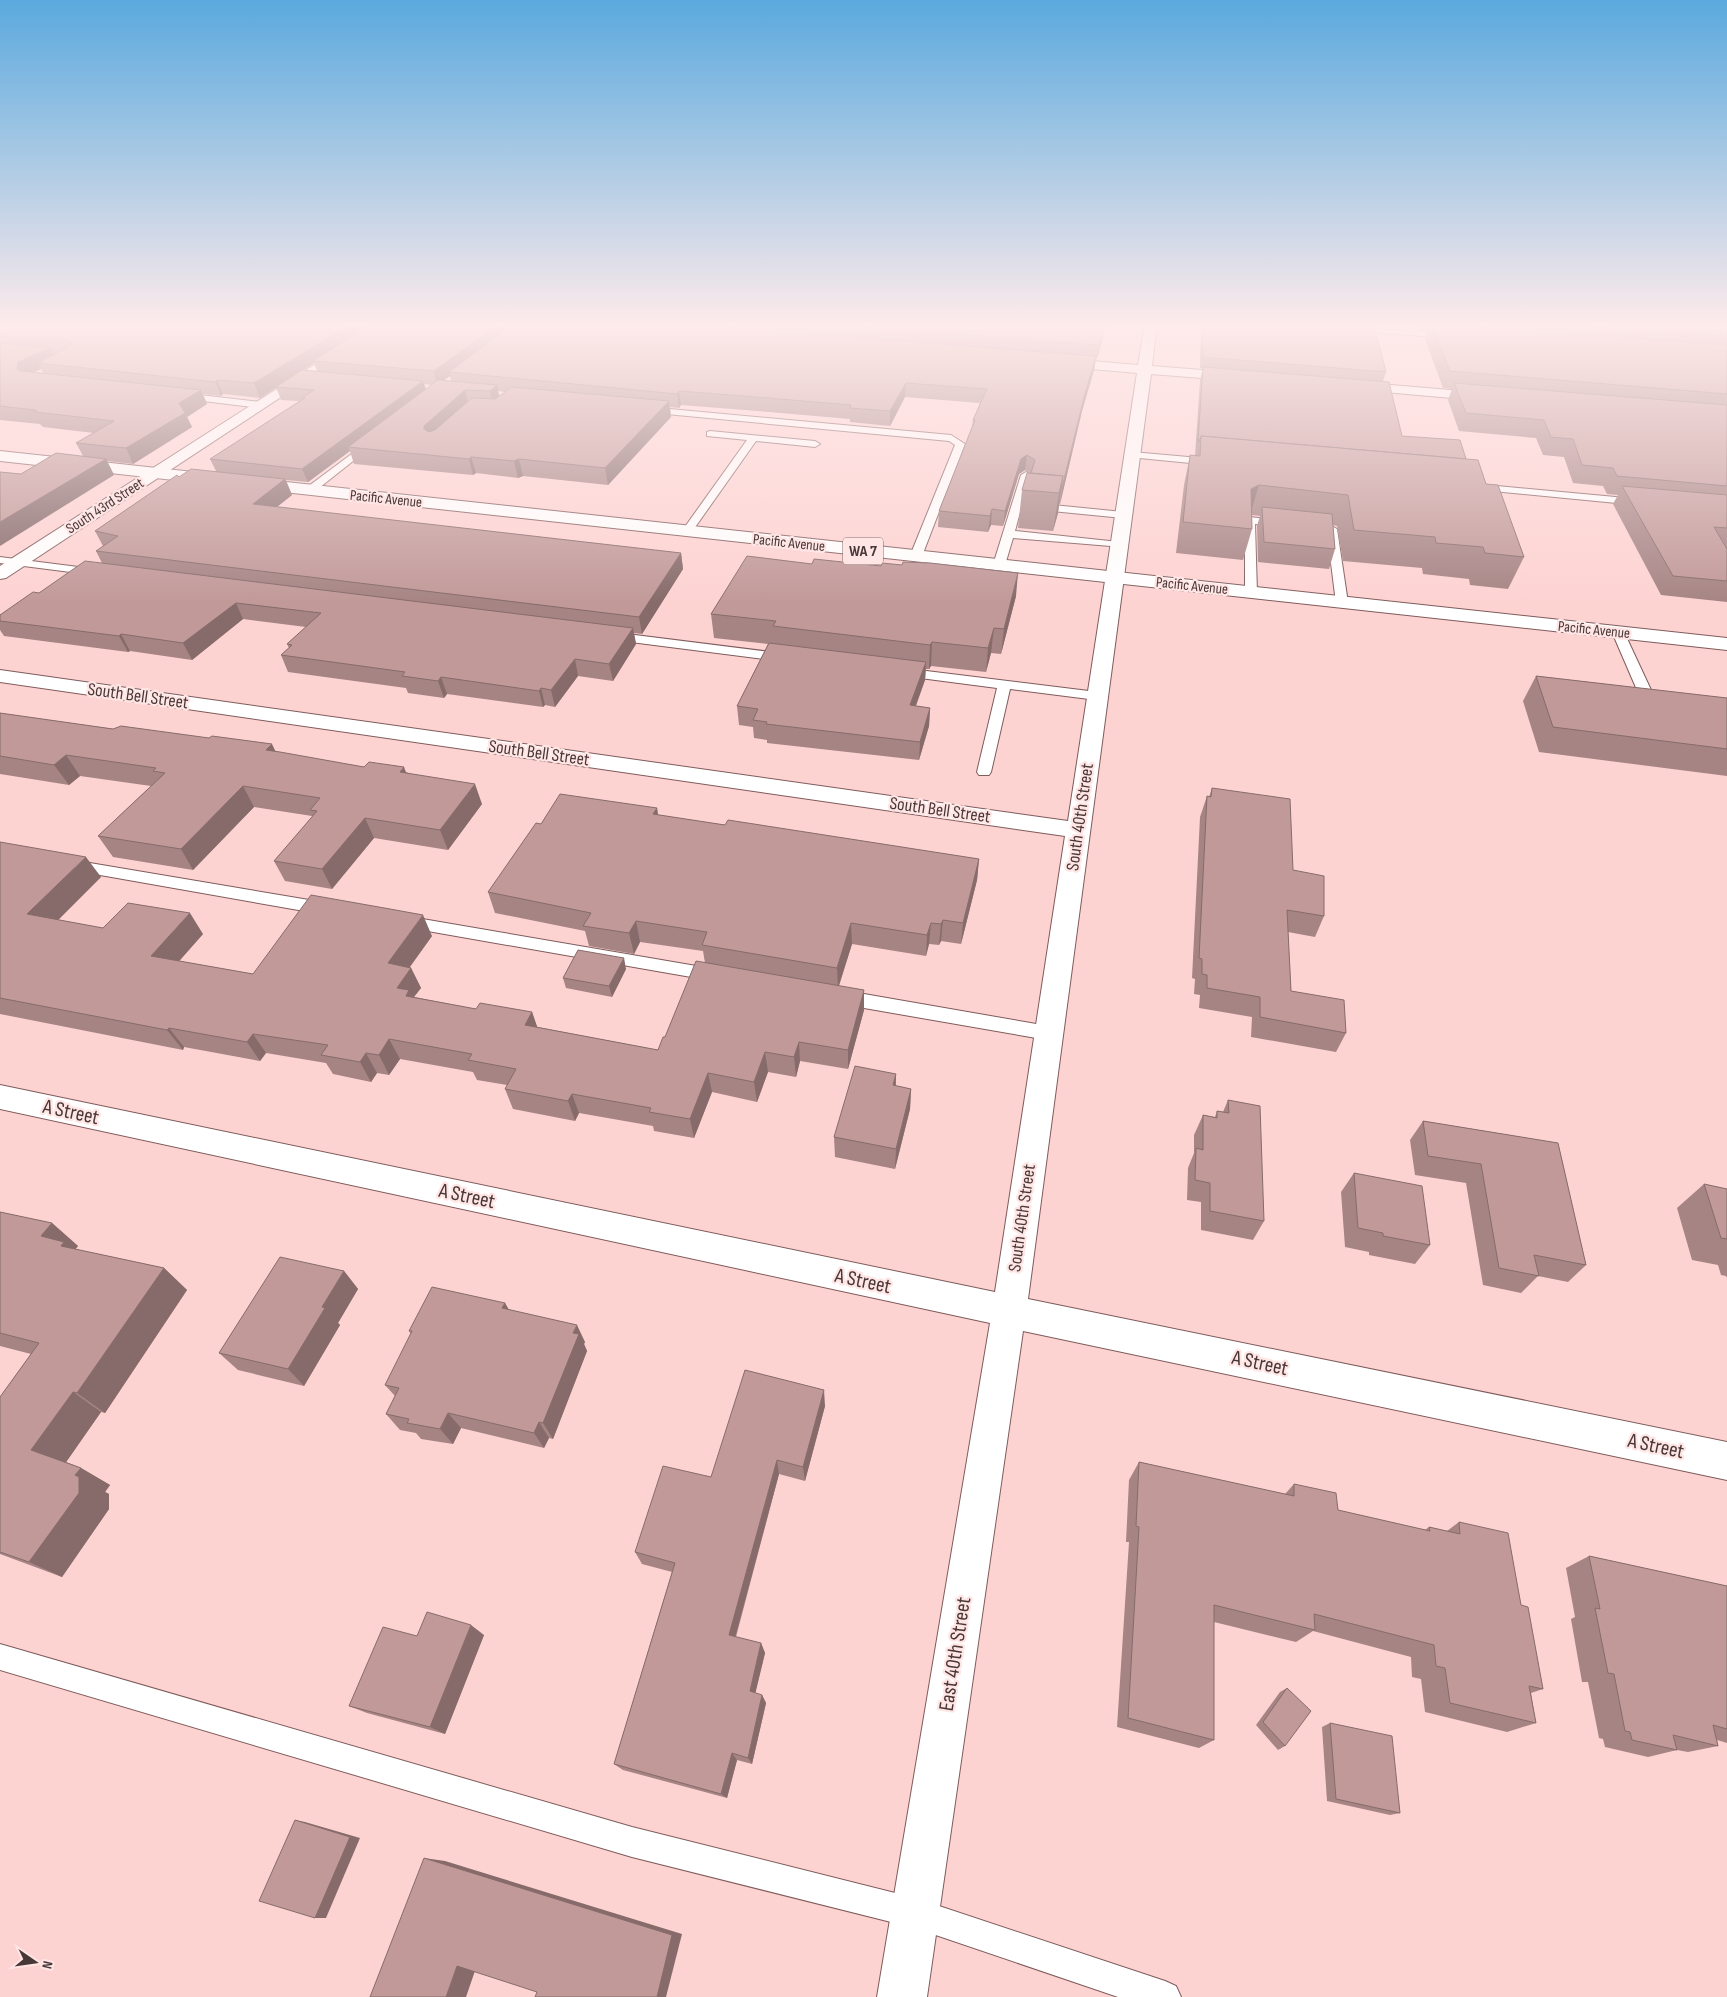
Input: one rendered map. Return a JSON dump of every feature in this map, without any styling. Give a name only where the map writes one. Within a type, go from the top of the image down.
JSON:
[{"type":"street","name":"South 43rd Street","points":[[0,574],[242,417]]},
{"type":"street","name":"South 40th Street","points":[[1009,1310],[1138,417]]},
{"type":"street","name":"Pacific Avenue","points":[[0,456],[1727,644]]},
{"type":"street","name":"South Bell Street","points":[[0,676],[1078,830]]},
{"type":"street","name":"A Street","points":[[0,1097],[1727,1461]]},
{"type":"street","name":"East 40th Street","points":[[902,1997],[1009,1310]]},
{"type":"lane","points":[[729,417],[951,438],[960,444],[916,556]]},
{"type":"lane","points":[[710,434],[815,444]]},
{"type":"lane","points":[[310,490],[378,438]]},
{"type":"lane","points":[[687,531],[753,438]]},
{"type":"lane","points":[[1132,455],[1220,463]]},
{"type":"lane","points":[[999,566],[1026,475]]},
{"type":"lane","points":[[1461,486],[1648,503]]},
{"type":"lane","points":[[1017,504],[1124,515]]},
{"type":"lane","points":[[1251,593],[1250,520],[1296,525]]},
{"type":"lane","points":[[1314,527],[1332,528],[1342,603]]},
{"type":"lane","points":[[1008,534],[1119,545]]},
{"type":"lane","points":[[0,560],[106,574]]},
{"type":"lane","points":[[1618,632],[1644,690]]},
{"type":"lane","points":[[600,635],[797,659]]},
{"type":"lane","points":[[886,670],[1097,696]]},
{"type":"lane","points":[[984,772],[1004,685]]},
{"type":"lane","points":[[59,863],[342,912]]},
{"type":"lane","points":[[392,920],[734,979]]},
{"type":"lane","points":[[822,994],[1048,1032]]},
{"type":"lane","points":[[0,1657],[632,1842],[915,1913],[1165,1997]]},
{"type":"building","points":[[81,417],[178,417],[126,448],[76,443],[114,421]]},
{"type":"building","points":[[275,417],[373,417],[302,469],[210,459]]},
{"type":"building","points":[[388,417],[434,417],[424,426],[424,429],[429,432],[435,430],[450,417],[654,417],[605,468],[519,459],[514,461],[471,457],[469,459],[348,447]]},
{"type":"building","points":[[974,417],[1079,417],[1062,488],[1063,476],[1031,473],[1035,460],[1027,455],[1021,459],[1005,511],[992,509],[990,516],[939,511],[975,420],[973,420]]},
{"type":"building","points":[[1200,417],[1397,417],[1402,436],[1460,440],[1466,459],[1201,436],[1198,442]]},
{"type":"building","points":[[1513,417],[1727,417],[1727,486],[1617,476],[1613,468],[1582,465],[1573,439],[1551,437],[1544,420]]},
{"type":"building","points":[[1201,436],[1478,460],[1486,484],[1498,485],[1524,557],[1485,553],[1483,547],[1436,543],[1435,537],[1354,530],[1348,495],[1259,485],[1251,489],[1252,529],[1183,522],[1190,455],[1200,456]]},
{"type":"building","points":[[56,453],[106,459],[0,522],[0,472],[21,474]]},
{"type":"building","points":[[191,469],[285,479],[253,504],[681,553],[639,617],[96,551],[118,536],[95,531],[177,475],[179,477]]},
{"type":"building","points":[[1027,473],[1063,476],[1059,493],[1022,490]]},
{"type":"building","points":[[1622,486],[1727,495],[1727,528],[1714,527],[1727,549],[1727,581],[1673,576]]},
{"type":"building","points":[[1262,507],[1332,514],[1335,549],[1264,542]]},
{"type":"building","points":[[747,556],[812,564],[814,559],[881,566],[882,563],[902,565],[903,562],[930,563],[1018,573],[1004,629],[994,628],[988,648],[932,642],[930,645],[773,626],[776,621],[711,614]]},
{"type":"building","points":[[85,561],[633,628],[609,664],[575,659],[551,690],[541,688],[539,691],[441,677],[438,681],[402,676],[405,672],[281,655],[292,645],[287,644],[321,613],[236,603],[183,643],[121,634],[119,636],[0,621],[0,615],[33,592],[39,593]]},
{"type":"building","points":[[769,643],[926,662],[910,705],[930,708],[920,742],[766,724],[767,722],[753,720],[758,709],[737,706]]},
{"type":"building","points":[[1536,676],[1727,698],[1727,749],[1553,727]]},
{"type":"building","points":[[0,713],[113,729],[121,726],[272,744],[266,750],[364,767],[369,762],[404,767],[400,772],[475,784],[440,830],[365,818],[322,869],[274,861],[317,811],[310,810],[320,798],[243,786],[181,849],[98,836],[165,773],[153,771],[156,768],[66,755],[54,765],[0,756]]},
{"type":"building","points":[[1212,788],[1290,799],[1293,870],[1324,876],[1324,916],[1287,910],[1291,991],[1344,1000],[1346,1033],[1260,1017],[1260,997],[1207,988],[1207,975],[1202,974],[1202,959],[1199,958],[1207,796],[1211,797]]},
{"type":"building","points":[[560,794],[657,808],[653,814],[725,825],[728,820],[979,859],[963,923],[943,920],[941,924],[931,923],[927,935],[851,923],[837,968],[702,945],[707,932],[636,921],[629,933],[583,926],[591,913],[488,892],[536,823],[541,824]]},
{"type":"building","points":[[0,842],[86,857],[27,914],[103,928],[128,903],[190,913],[151,956],[253,974],[311,895],[423,915],[388,963],[411,968],[397,988],[409,990],[406,996],[476,1009],[480,1003],[532,1012],[525,1025],[658,1050],[696,961],[864,990],[848,1050],[799,1042],[794,1057],[765,1052],[754,1082],[708,1073],[690,1119],[649,1112],[651,1108],[572,1094],[568,1101],[505,1089],[516,1069],[468,1060],[472,1054],[389,1039],[379,1055],[366,1053],[360,1062],[321,1055],[328,1045],[253,1034],[247,1042],[169,1028],[167,1030],[0,998]]},
{"type":"building","points":[[578,950],[624,958],[609,986],[563,978]]},
{"type":"building","points":[[855,1066],[896,1074],[893,1085],[911,1089],[896,1149],[834,1137]]},
{"type":"building","points":[[1228,1100],[1260,1106],[1264,1221],[1210,1211],[1210,1183],[1195,1180],[1196,1148],[1203,1150],[1203,1115],[1217,1118],[1217,1111],[1229,1113]]},
{"type":"building","points":[[1423,1121],[1558,1143],[1586,1265],[1534,1255],[1539,1276],[1499,1268],[1481,1164],[1428,1156]]},
{"type":"building","points":[[1354,1173],[1422,1186],[1430,1245],[1383,1236],[1383,1233],[1358,1228]]},
{"type":"building","points":[[1704,1184],[1727,1189],[1727,1239],[1721,1238]]},
{"type":"building","points":[[0,1212],[52,1223],[41,1236],[64,1242],[61,1246],[164,1268],[77,1393],[73,1392],[31,1450],[81,1468],[75,1475],[79,1477],[79,1493],[29,1562],[0,1552],[0,1397],[39,1343],[0,1333]]},
{"type":"building","points":[[280,1257],[344,1271],[322,1307],[325,1308],[288,1369],[219,1353]]},
{"type":"building","points":[[432,1287],[505,1303],[502,1308],[577,1325],[573,1333],[579,1334],[543,1423],[539,1422],[534,1433],[448,1413],[440,1429],[407,1423],[409,1419],[386,1414],[399,1388],[385,1385],[412,1331],[409,1331]]},
{"type":"building","points":[[745,1370],[824,1390],[803,1467],[777,1460],[729,1635],[761,1643],[750,1691],[762,1695],[748,1758],[732,1753],[721,1794],[614,1764],[675,1563],[635,1552],[663,1466],[711,1477]]},
{"type":"building","points":[[1139,1462],[1294,1496],[1294,1484],[1336,1493],[1338,1510],[1430,1531],[1429,1527],[1460,1534],[1459,1522],[1508,1533],[1521,1605],[1528,1607],[1543,1689],[1529,1686],[1536,1723],[1450,1703],[1445,1668],[1436,1666],[1434,1645],[1314,1614],[1315,1630],[1214,1605],[1214,1740],[1128,1718],[1139,1527],[1136,1526]]},
{"type":"building","points":[[1589,1556],[1727,1586],[1727,1729],[1713,1725],[1718,1746],[1673,1735],[1677,1750],[1632,1740],[1630,1732],[1625,1731],[1614,1674],[1608,1673],[1595,1608],[1600,1609]]},
{"type":"building","points":[[427,1612],[471,1625],[430,1727],[349,1706],[383,1627],[417,1636]]},
{"type":"building","points":[[1287,1688],[1311,1711],[1285,1746],[1263,1722]]},
{"type":"building","points":[[1330,1723],[1392,1736],[1400,1813],[1336,1799]]},
{"type":"building","points":[[295,1820],[350,1837],[315,1918],[259,1901]]},
{"type":"building","points":[[424,1858],[672,1935],[657,1997],[535,1997],[537,1992],[457,1966],[446,1997],[370,1997]]}]
